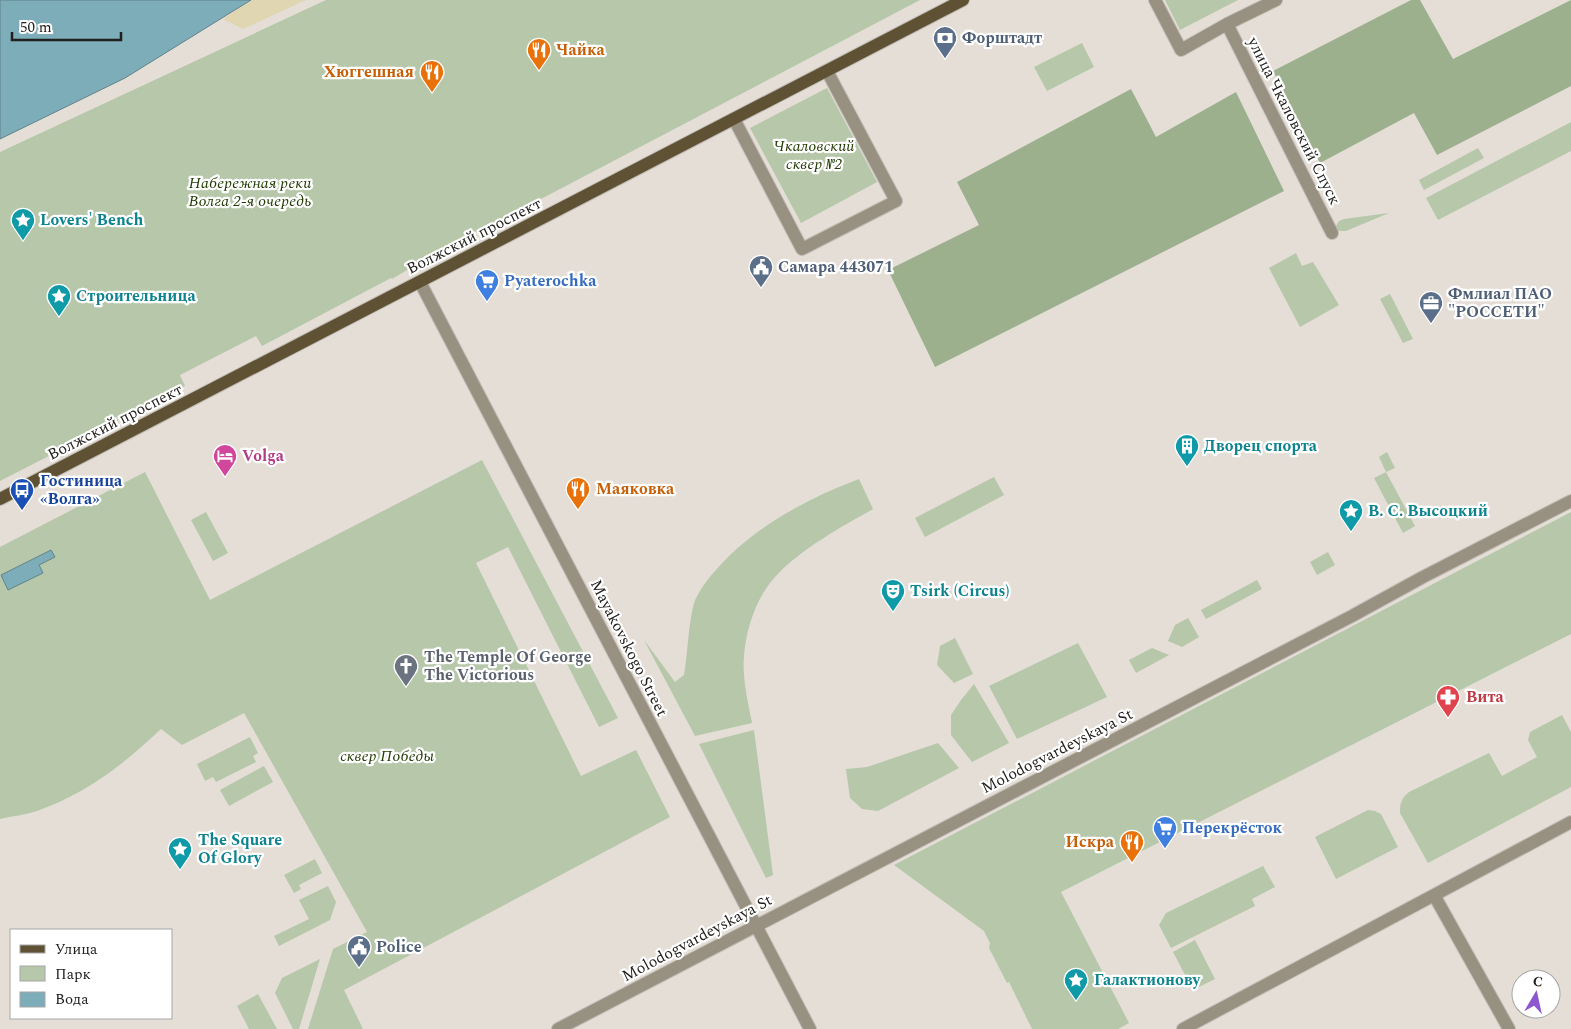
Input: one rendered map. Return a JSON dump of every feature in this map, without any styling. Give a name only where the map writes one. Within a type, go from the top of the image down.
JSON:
[{"type":"main road","name":"Волжский проспект","points":[[0,499],[963,0]]},
{"type":"street","name":"улица Чкаловский Спуск","points":[[1156,0],[1181,50],[1227,24],[1276,0]]},
{"type":"street","name":"улица Чкаловский Спуск","points":[[1227,24],[1332,233]]},
{"type":"street","points":[[734,119],[802,249],[896,200],[827,71]]},
{"type":"street","name":"Mayakovskogo Street","points":[[420,282],[810,1029]]},
{"type":"street","name":"Molodogvardeyskaya St","points":[[558,1029],[1571,501]]},
{"type":"street","points":[[1183,1029],[1571,822]]},
{"type":"street","points":[[1434,895],[1509,1029]]},
{"type":"green space","name":"Набережная реки Волга 2-я очередь","points":[[326,0],[920,0],[262,346],[256,336],[180,375],[185,386],[0,481],[0,152]]},
{"type":"green space","points":[[1165,0],[1238,0],[1180,30]]},
{"type":"green space","points":[[1411,0],[1420,0],[1453,59],[1571,0],[1571,86],[1437,155],[1414,113],[1320,163],[1273,71]]},
{"type":"green space","points":[[1082,43],[1094,67],[1047,91],[1034,67]]},
{"type":"green space","name":"Чкаловский сквер №2","points":[[827,88],[877,182],[801,223],[750,128]]},
{"type":"green space","points":[[1131,89],[1156,137],[1236,92],[1284,191],[935,367],[888,270],[979,225],[957,182]]},
{"type":"green space","points":[[1571,122],[1571,151],[1438,220],[1426,198]]},
{"type":"green space","points":[[1478,148],[1484,158],[1424,190],[1419,180]]},
{"type":"green space","points":[[1389,213],[1346,231],[1337,230],[1336,226],[1339,221],[1344,219]]},
{"type":"green space","points":[[1296,253],[1302,266],[1313,262],[1339,305],[1300,327],[1269,268]]},
{"type":"green space","points":[[1390,294],[1413,339],[1403,343],[1380,299]]},
{"type":"green space","points":[[1387,452],[1395,468],[1386,472],[1379,457]]},
{"type":"green space","name":"сквер Победы","points":[[482,460],[618,718],[599,727],[508,547],[476,563],[581,776],[636,750],[670,817],[344,990],[363,1029],[308,1029],[333,949],[367,932],[244,713],[182,745],[161,729],[104,777],[72,796],[28,814],[0,819],[0,547],[145,472],[210,600]]},
{"type":"green space","points":[[1386,472],[1415,526],[1403,533],[1374,478]]},
{"type":"green space","points":[[994,477],[1004,495],[925,537],[915,518]]},
{"type":"green space","points":[[859,479],[873,509],[822,539],[797,557],[769,584],[758,603],[747,634],[744,656],[747,698],[752,723],[695,736],[644,640],[675,682],[684,675],[694,603],[703,586],[715,571],[746,541],[781,516],[819,496]]},
{"type":"green space","points":[[206,512],[228,553],[213,561],[191,520]]},
{"type":"green space","points":[[1571,512],[1571,634],[1061,892],[1129,1023],[1118,1029],[1032,1029],[1009,982],[1007,983],[989,948],[990,943],[984,931],[894,865]]},
{"type":"green space","points":[[1328,552],[1335,565],[1317,575],[1310,562]]},
{"type":"green space","points":[[1257,580],[1262,589],[1206,619],[1201,610]]},
{"type":"green space","points":[[1188,618],[1199,637],[1182,647],[1168,641],[1175,625]]},
{"type":"green space","points":[[955,638],[973,674],[954,683],[937,665],[940,646]]},
{"type":"green space","points":[[1078,643],[1107,697],[1017,739],[989,686]]},
{"type":"green space","points":[[1152,648],[1169,655],[1136,673],[1129,660]]},
{"type":"green space","points":[[974,684],[1009,743],[972,762],[951,735],[951,715]]},
{"type":"green space","points":[[1562,715],[1571,732],[1571,787],[1428,863],[1400,813],[1400,806],[1406,795],[1489,753],[1502,776],[1537,757],[1528,740],[1530,732]]},
{"type":"green space","points":[[754,730],[773,875],[766,878],[699,744]]},
{"type":"green space","points":[[250,737],[258,753],[253,756],[256,762],[216,782],[213,777],[205,781],[197,764]]},
{"type":"green space","points":[[938,743],[959,768],[878,811],[862,809],[850,798],[846,769],[867,767]]},
{"type":"green space","points":[[264,766],[273,782],[229,806],[220,790]]},
{"type":"green space","points":[[1368,810],[1381,814],[1398,847],[1336,879],[1315,837]]},
{"type":"green space","points":[[315,859],[322,873],[299,885],[301,889],[294,893],[284,875]]},
{"type":"green space","points":[[1263,866],[1275,887],[1252,899],[1255,906],[1171,948],[1159,925],[1166,913]]},
{"type":"green space","points":[[328,886],[336,902],[330,920],[279,946],[274,936],[309,919],[299,900]]},
{"type":"green space","points":[[1195,940],[1215,979],[1193,990],[1173,952]]},
{"type":"green space","points":[[320,959],[299,1029],[293,1029],[275,993],[282,978]]},
{"type":"green space","points":[[258,994],[277,1029],[249,1029],[237,1006]]},
{"type":"sand","points":[[251,0],[306,0],[243,29],[223,19]]},
{"type":"water","points":[[0,0],[251,0],[125,78],[0,139]]},
{"type":"water","points":[[51,550],[55,557],[39,565],[43,573],[8,590],[1,575]]},
{"type":"place","name":"Форштадт","points":[[945,59]]},
{"type":"place","name":"Чайка","points":[[539,71]]},
{"type":"place","name":"Хюггешная","points":[[432,93]]},
{"type":"place","name":"Lovers' Bench","points":[[23,241]]},
{"type":"place","name":"Самара 443071","points":[[761,288]]},
{"type":"place","name":"Pyaterochka","points":[[487,302]]},
{"type":"place","name":"Строительница","points":[[59,317]]},
{"type":"place","name":"Фмлиал ПАО \"РОССЕТИ\"","points":[[1431,324]]},
{"type":"place","name":"Дворец спорта","points":[[1187,467]]},
{"type":"place","name":"Volga","points":[[225,477]]},
{"type":"place","name":"Маяковка","points":[[578,510]]},
{"type":"place","name":"Гостиница «Волга»","points":[[22,511]]},
{"type":"place","name":"В. С. Высоцкий","points":[[1351,532]]},
{"type":"place","name":"Tsirk (Circus)","points":[[893,612]]},
{"type":"place","name":"The Temple Of George The Victorious","points":[[406,687]]},
{"type":"place","name":"Вита","points":[[1448,718]]},
{"type":"place","name":"Перекрёсток","points":[[1165,849]]},
{"type":"place","name":"Искра","points":[[1132,863]]},
{"type":"place","name":"The Square Of Glory","points":[[180,870]]},
{"type":"place","name":"Police","points":[[359,968]]},
{"type":"place","name":"Галактионову","points":[[1076,1001]]}]
